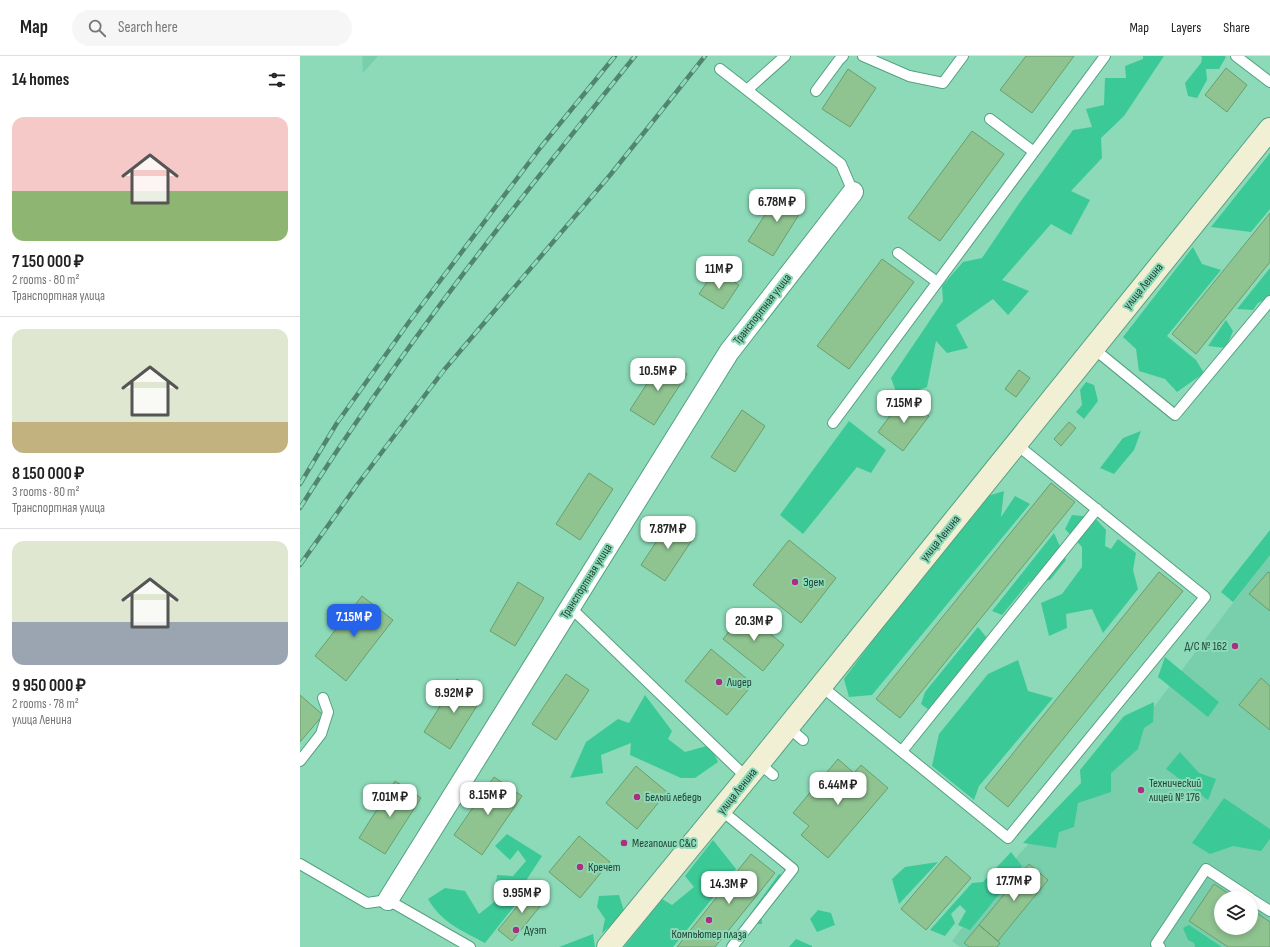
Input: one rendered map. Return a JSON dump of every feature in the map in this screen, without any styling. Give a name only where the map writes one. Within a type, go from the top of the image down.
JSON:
[{"type":"main road","name":"улица Ленина","points":[[608,947],[694,832],[721,810],[760,772],[769,741],[795,733],[814,687],[860,628],[1016,444],[1270,129]]},
{"type":"street","name":"Транспортная улица","points":[[388,900],[729,352],[853,192]]},
{"type":"lane","points":[[747,90],[785,56]]},
{"type":"lane","points":[[816,91],[843,56]]},
{"type":"lane","points":[[863,56],[909,76],[943,83],[963,56]]},
{"type":"lane","points":[[833,422],[1105,56]]},
{"type":"lane","points":[[1236,56],[1270,82]]},
{"type":"lane","points":[[720,69],[842,164],[853,192]]},
{"type":"lane","points":[[990,119],[1034,152]]},
{"type":"lane","points":[[898,253],[937,282]]},
{"type":"lane","points":[[1093,348],[1175,415],[1270,301]]},
{"type":"lane","points":[[814,687],[902,751],[1008,838],[1205,597],[1097,508],[1016,444]]},
{"type":"lane","points":[[902,751],[1097,508]]},
{"type":"lane","points":[[570,607],[760,772]]},
{"type":"lane","points":[[300,761],[321,734],[328,712],[323,698]]},
{"type":"lane","points":[[721,810],[793,870],[732,947]]},
{"type":"lane","points":[[300,864],[367,903],[388,900],[463,946]]},
{"type":"lane","points":[[1160,947],[1156,944],[1206,869],[1240,891]]},
{"type":"lane","points":[[1258,903],[1270,911]]},
{"type":"shaded area","points":[[362,56],[378,56],[363,73]]},
{"type":"shaded area","points":[[1143,56],[1164,56],[1124,116],[1101,138],[1102,158],[1071,191],[1090,200],[1071,235],[1051,224],[1002,280],[1029,291],[1008,315],[993,299],[956,325],[968,348],[947,353],[936,341],[927,387],[898,397],[891,378],[943,301],[942,286],[963,262],[982,258],[1018,205],[1073,130],[1092,127],[1086,109],[1104,105],[1105,78],[1126,78],[1125,66],[1143,59]]},
{"type":"shaded area","points":[[1201,56],[1226,57],[1219,69],[1206,69],[1207,80],[1197,98],[1188,96],[1185,83],[1201,63]]},
{"type":"shaded area","points":[[1270,153],[1270,209],[1251,232],[1211,227]]},
{"type":"shaded area","points":[[1193,247],[1202,264],[1221,270],[1167,336],[1196,360],[1204,373],[1177,392],[1165,379],[1139,371],[1136,349],[1123,337]]},
{"type":"shaded area","points":[[1270,268],[1270,297],[1258,303],[1253,310],[1237,309]]},
{"type":"shaded area","points":[[1226,320],[1233,331],[1226,348],[1208,346]]},
{"type":"shaded area","points":[[1086,382],[1094,385],[1098,401],[1084,419],[1076,412],[1082,405],[1080,390]]},
{"type":"shaded area","points":[[849,421],[886,450],[871,473],[857,467],[803,534],[780,515]]},
{"type":"shaded area","points":[[1141,431],[1134,450],[1114,474],[1100,468],[1123,438]]},
{"type":"shaded area","points":[[1004,491],[1001,517],[1015,496],[1030,504],[872,695],[849,697],[844,679],[978,499]]},
{"type":"shaded area","points":[[1072,515],[1094,517],[1106,530],[1105,546],[1111,549],[1118,539],[1136,553],[1133,570],[1138,589],[1103,633],[1092,609],[1066,614],[1067,628],[1049,636],[1041,603],[1062,594],[1082,567],[1082,547],[1065,529]]},
{"type":"shaded area","points":[[1270,530],[1270,555],[1233,602],[1221,592]]},
{"type":"shaded area","points":[[1054,533],[1066,560],[1050,580],[1029,582],[1002,615],[992,611]]},
{"type":"shaded area","name":"Технический лицей № 176","points":[[1270,554],[1270,947],[960,947],[952,941],[1020,853],[1131,737]]},
{"type":"shaded area","points":[[978,627],[987,638],[929,710],[921,704],[925,692]]},
{"type":"shaded area","points":[[1165,657],[1219,702],[1208,717],[1158,677]]},
{"type":"shaded area","points":[[1018,660],[1028,691],[1053,698],[979,786],[974,800],[932,766],[939,734],[988,674]]},
{"type":"shaded area","points":[[645,695],[672,731],[668,739],[685,752],[710,745],[718,762],[695,778],[681,778],[630,755],[631,743],[601,755],[603,773],[570,778],[586,742],[618,719],[629,723]]},
{"type":"shaded area","points":[[1154,702],[1153,722],[1144,728],[1138,749],[1111,773],[1111,792],[1078,803],[1074,827],[1059,832],[1056,848],[1023,843],[1081,783],[1080,770],[1124,716]]},
{"type":"shaded area","points":[[1180,752],[1199,773],[1216,779],[1208,800],[1166,769]]},
{"type":"shaded area","points":[[1224,798],[1270,829],[1270,839],[1261,851],[1233,846],[1210,854],[1192,843]]},
{"type":"shaded area","points":[[507,834],[542,856],[527,879],[528,889],[485,943],[460,930],[446,920],[433,907],[428,899],[445,888],[465,891],[479,914],[494,902],[497,875],[513,876],[526,861],[518,850],[510,860],[495,846]]},
{"type":"shaded area","points":[[713,840],[736,869],[673,947],[624,947],[662,899],[672,905],[694,887],[685,876]]},
{"type":"shaded area","points":[[1011,852],[1022,866],[970,930],[958,925],[966,911],[960,905],[951,914],[955,923],[945,936],[930,930],[972,883],[983,882]]},
{"type":"shaded area","points":[[938,862],[899,904],[892,879],[905,867]]},
{"type":"shaded area","points":[[779,874],[785,876],[776,900],[761,909],[762,924],[750,924],[753,910]]},
{"type":"shaded area","points":[[619,895],[625,914],[602,933],[605,919],[597,907],[599,896]]},
{"type":"shaded area","points":[[818,910],[831,913],[835,925],[817,932],[810,919]]},
{"type":"shaded area","points":[[1189,925],[1222,947],[1195,947],[1194,943],[1188,940],[1183,928]]},
{"type":"shaded area","points":[[593,934],[595,947],[559,947]]},
{"type":"shaded area","points":[[796,939],[812,946],[812,947],[789,947]]},
{"type":"building","points":[[1026,56],[1074,56],[1032,113],[1000,90]]},
{"type":"building","points":[[1226,68],[1247,85],[1227,112],[1205,95]]},
{"type":"building","points":[[848,69],[876,88],[850,127],[822,109]]},
{"type":"building","points":[[972,131],[1004,154],[940,241],[908,218]]},
{"type":"building","points":[[781,190],[805,205],[773,256],[748,241]]},
{"type":"building","points":[[1270,213],[1270,262],[1196,354],[1172,334]]},
{"type":"building","points":[[882,259],[914,282],[849,369],[817,346]]},
{"type":"building","points":[[715,270],[739,285],[723,309],[699,294]]},
{"type":"building","points":[[663,359],[687,374],[654,425],[630,410]]},
{"type":"building","points":[[1019,370],[1030,378],[1016,397],[1005,389]]},
{"type":"building","points":[[904,397],[929,416],[903,451],[878,432]]},
{"type":"building","points":[[742,410],[765,426],[735,472],[711,457]]},
{"type":"building","points":[[1069,422],[1076,428],[1061,446],[1054,439]]},
{"type":"building","points":[[589,473],[613,489],[580,540],[556,524]]},
{"type":"building","points":[[1051,483],[1075,502],[900,718],[876,699]]},
{"type":"building","points":[[672,518],[696,534],[665,581],[641,565]]},
{"type":"building","name":"Эдем","points":[[789,540],[836,578],[801,623],[753,585]]},
{"type":"building","points":[[1159,572],[1183,591],[1008,807],[985,788]]},
{"type":"building","points":[[1268,572],[1270,573],[1270,611],[1249,594]]},
{"type":"building","points":[[518,582],[544,598],[515,646],[490,631]]},
{"type":"building","points":[[362,596],[393,620],[346,681],[315,656]]},
{"type":"building","points":[[744,613],[784,645],[763,671],[723,639]]},
{"type":"building","name":"Лидер","points":[[711,649],[753,684],[727,715],[685,681]]},
{"type":"building","points":[[566,674],[589,690],[556,740],[532,724]]},
{"type":"building","points":[[1261,678],[1270,686],[1270,730],[1239,705]]},
{"type":"building","points":[[457,679],[483,696],[450,749],[424,732]]},
{"type":"building","points":[[300,695],[323,715],[300,742]]},
{"type":"building","points":[[838,759],[854,773],[861,765],[888,788],[828,858],[801,835],[809,826],[793,813]]},
{"type":"building","name":"Белый лебедь","points":[[636,766],[667,792],[637,829],[606,803]]},
{"type":"building","points":[[494,777],[522,796],[482,855],[454,835]]},
{"type":"building","points":[[395,781],[421,798],[385,854],[359,838]]},
{"type":"building","name":"Кречет","points":[[579,836],[610,862],[580,898],[549,872]]},
{"type":"building","points":[[751,854],[775,873],[715,947],[677,947]]},
{"type":"building","points":[[946,856],[971,878],[926,930],[901,909]]},
{"type":"building","points":[[1029,864],[1048,880],[998,941],[979,925]]},
{"type":"building","points":[[1214,884],[1224,891],[1214,891],[1214,935],[1258,935],[1258,914],[1270,922],[1270,947],[1228,947],[1189,921]]},
{"type":"building","points":[[532,888],[546,899],[512,941],[498,930]]},
{"type":"building","points":[[979,925],[1000,943],[997,947],[969,947],[964,943]]},
{"type":"railway","points":[[300,484],[337,423],[409,322],[540,148],[615,56]]},
{"type":"railway","points":[[300,508],[378,391],[461,277],[635,56]]},
{"type":"railway","points":[[300,565],[357,485],[444,370],[611,174],[705,56]]},
{"type":"place","name":"Эдем","points":[[795,582]]},
{"type":"place","name":"Д/С № 162","points":[[1235,646]]},
{"type":"place","name":"Лидер","points":[[719,682]]},
{"type":"place","name":"Технический лицей № 176","points":[[1141,790]]},
{"type":"place","name":"Белый лебедь","points":[[637,797]]},
{"type":"place","name":"Мегаполис C&С","points":[[624,843]]},
{"type":"place","name":"Кречет","points":[[580,867]]},
{"type":"place","name":"Компьютер плаза","points":[[709,920]]},
{"type":"place","name":"Дуэт","points":[[516,930]]}]
